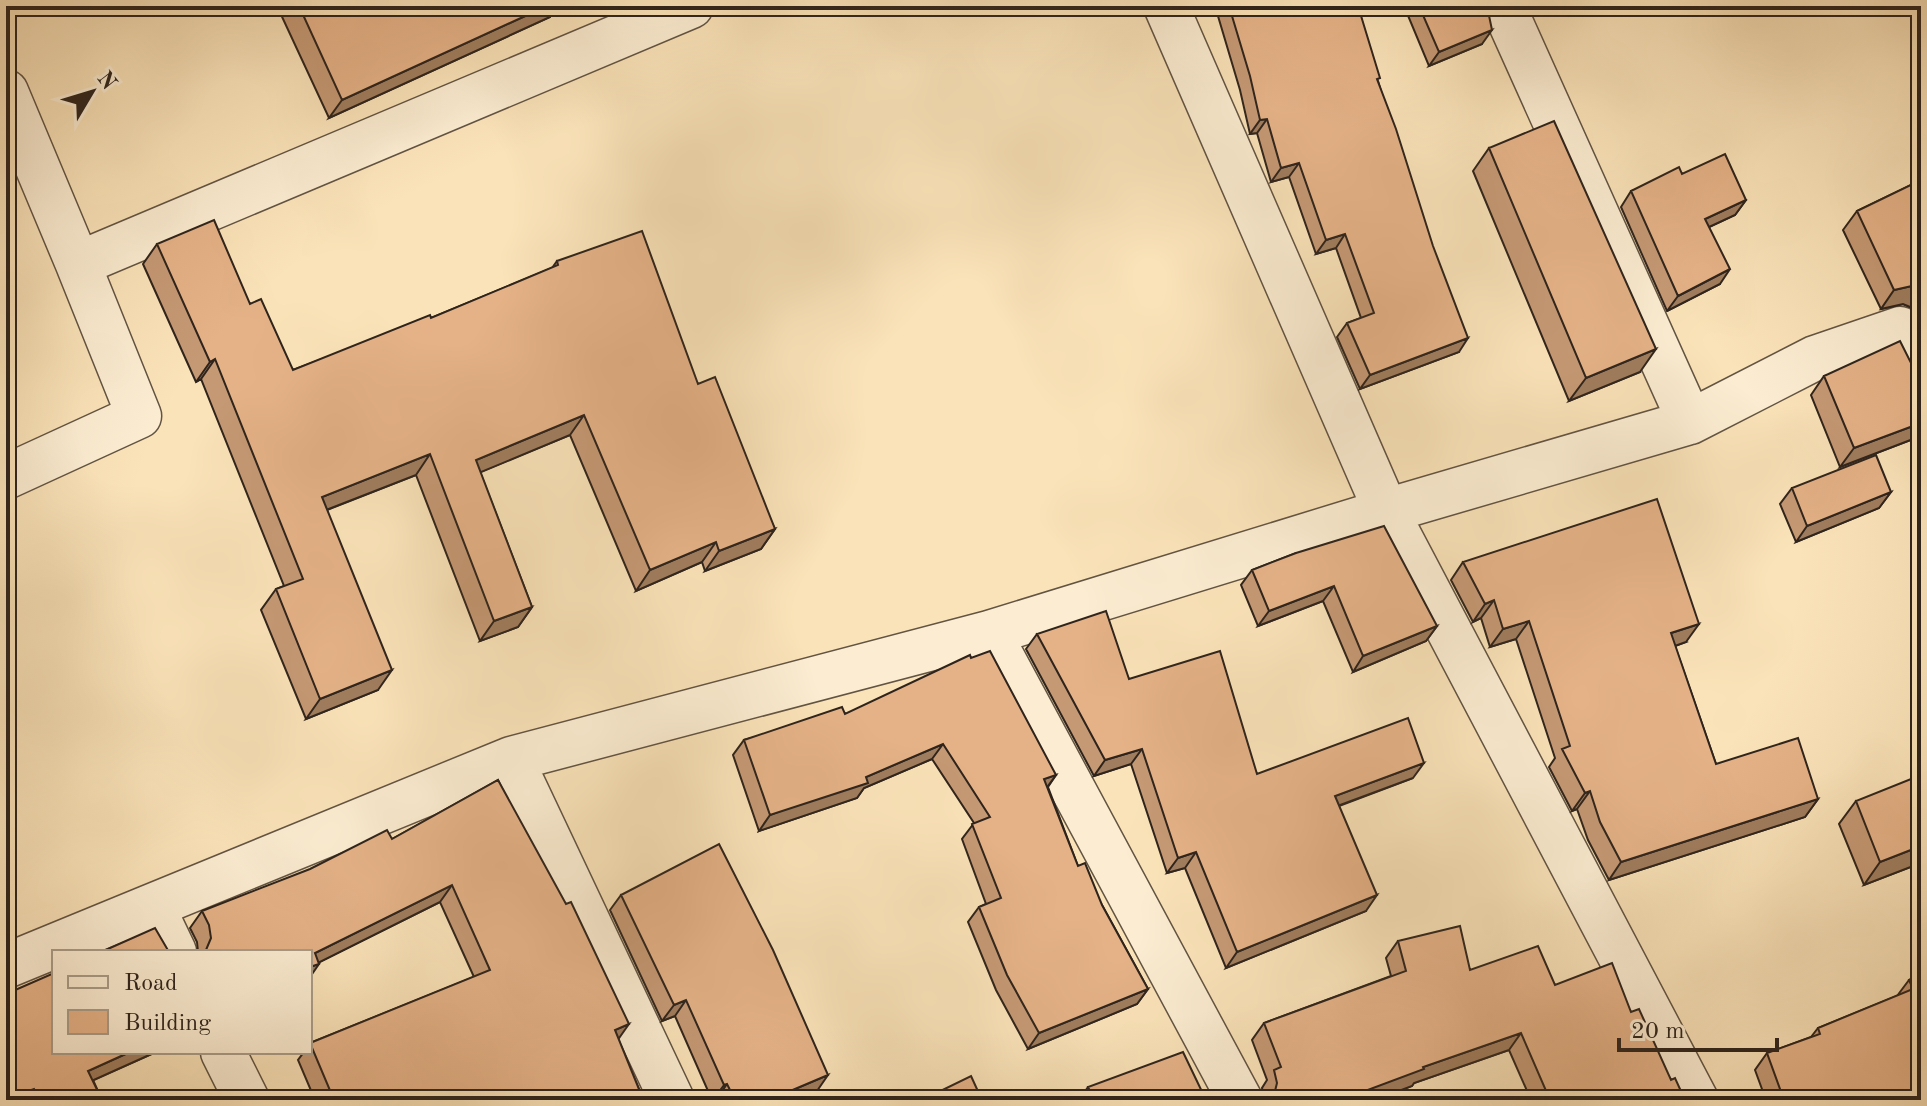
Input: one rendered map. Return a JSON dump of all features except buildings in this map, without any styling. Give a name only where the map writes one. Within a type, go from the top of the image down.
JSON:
[{"type":"street","points":[[78,264],[691,6]]},
{"type":"street","points":[[1166,6],[1386,511],[1696,1100]]},
{"type":"street","points":[[1503,6],[1690,422]]},
{"type":"street","points":[[6,92],[139,416],[6,477]]},
{"type":"street","points":[[6,966],[511,759],[989,633],[1690,422],[1815,358],[1910,324],[1921,372]]},
{"type":"street","points":[[989,633],[1240,1100]]},
{"type":"street","points":[[511,759],[672,1100]]},
{"type":"street","points":[[152,906],[173,950]]},
{"type":"street","points":[[224,1054],[247,1100]]}]
